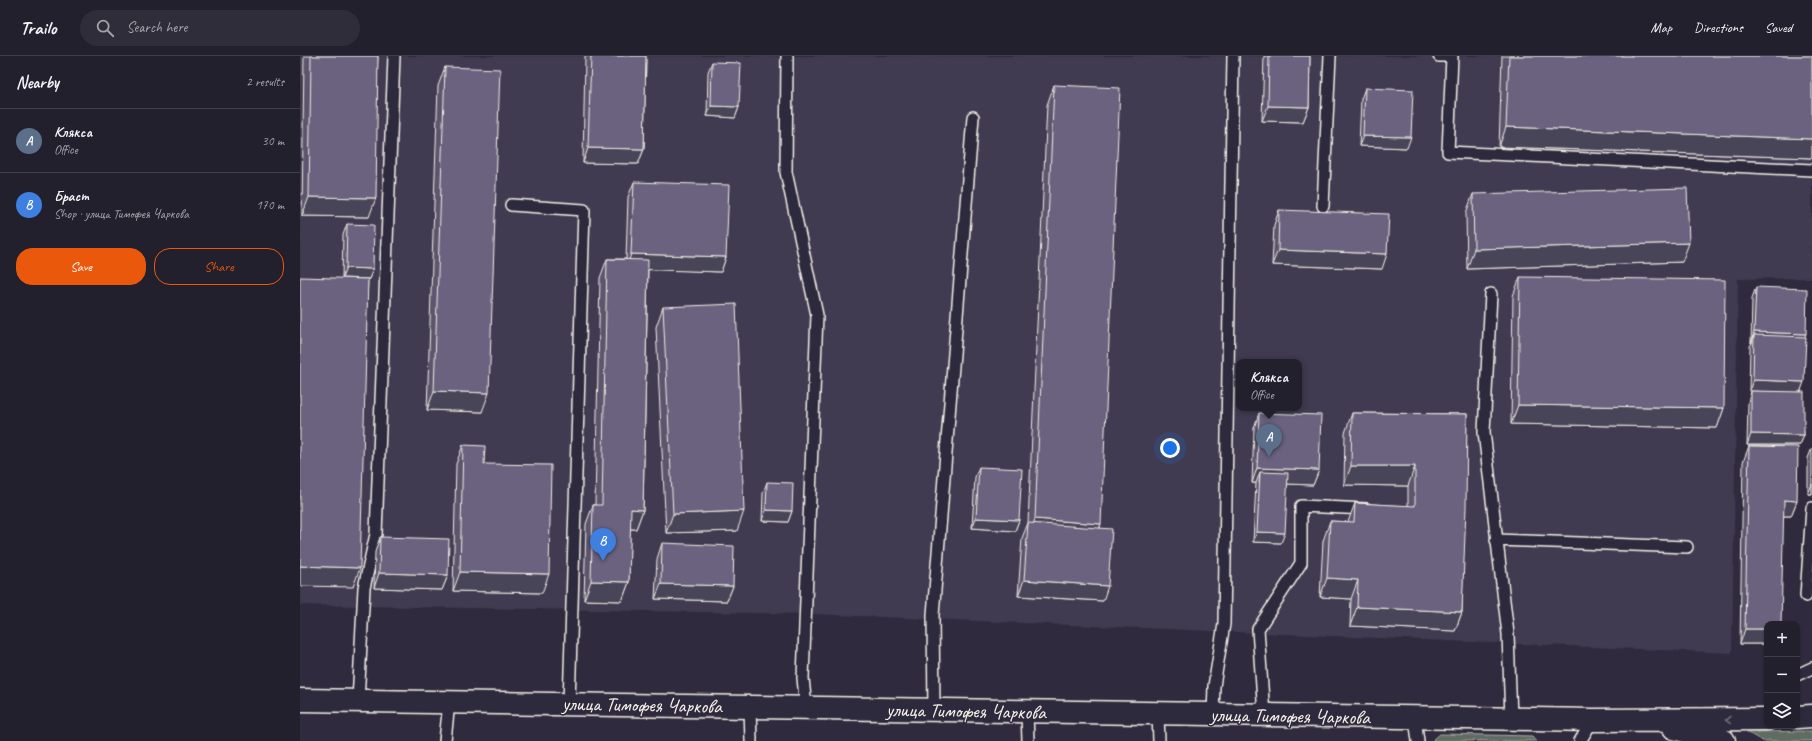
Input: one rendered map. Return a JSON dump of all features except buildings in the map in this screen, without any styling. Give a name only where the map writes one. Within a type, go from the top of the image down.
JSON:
[{"type":"main road","name":"улица Тимофея Чаркова","points":[[300,700],[1632,721]]},
{"type":"main road","points":[[1800,718],[1812,716]]},
{"type":"main road","points":[[1632,721],[1764,719]]},
{"type":"main road","points":[[1632,721],[1689,731],[1724,741]]},
{"type":"lane","points":[[358,701],[364,588],[376,534],[394,56]]},
{"type":"lane","points":[[787,56],[786,172],[817,315],[804,678],[806,708]]},
{"type":"lane","points":[[1213,714],[1214,686],[1224,624],[1233,56]]},
{"type":"lane","points":[[1324,206],[1330,56]]},
{"type":"lane","points":[[1439,56],[1452,56],[1448,152],[1812,170]]},
{"type":"lane","points":[[934,710],[933,615],[973,117]]},
{"type":"lane","points":[[511,205],[584,210],[569,704]]},
{"type":"lane","points":[[1491,294],[1484,432],[1508,634],[1511,719]]},
{"type":"lane","points":[[1264,715],[1258,629],[1301,563],[1301,506],[1376,510]]},
{"type":"lane","points":[[1806,596],[1812,508]]},
{"type":"lane","points":[[1496,540],[1687,547]]},
{"type":"lane","points":[[1800,674],[1812,668]]},
{"type":"lane","points":[[445,741],[449,702]]},
{"type":"lane","points":[[750,707],[751,741]]},
{"type":"lane","points":[[1027,712],[1028,741]]},
{"type":"lane","points":[[1158,714],[1159,741]]},
{"type":"lane","points":[[1415,718],[1418,741]]},
{"type":"lane","points":[[1580,741],[1593,720]]},
{"type":"shaded area","points":[[300,56],[1812,56],[1812,278],[1738,279],[1732,653],[811,614],[300,605]]},
{"type":"green space","points":[[1812,731],[1812,741],[1762,741],[1747,732]]},
{"type":"green space","points":[[1440,734],[1532,736],[1537,741],[1432,741]]},
{"type":"place","name":"Клякса","points":[[1269,457]]},
{"type":"place","name":"Браст","points":[[603,561]]}]
